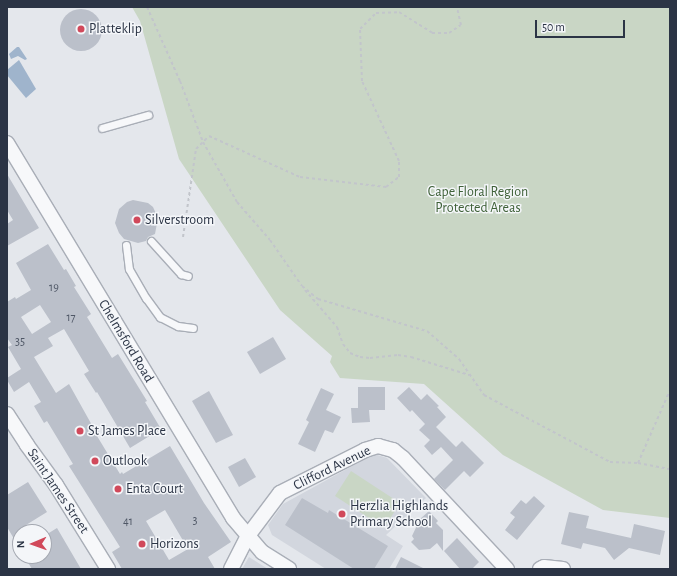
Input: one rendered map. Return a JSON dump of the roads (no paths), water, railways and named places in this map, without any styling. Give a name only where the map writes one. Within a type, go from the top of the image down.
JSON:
[{"type":"street","name":"Chelmsford Road","points":[[7,143],[233,518],[262,552],[289,569]]},
{"type":"street","name":"Saint James Street","points":[[7,414],[56,485],[108,569]]},
{"type":"street","name":"Clifford Avenue","points":[[230,569],[247,536],[280,493],[364,450],[378,446],[386,446],[403,458],[507,569]]},
{"type":"street","points":[[540,569],[544,567],[563,569]]},
{"type":"lane","points":[[102,128],[148,115]]},
{"type":"lane","points":[[151,241],[181,274],[188,276]]},
{"type":"lane","points":[[126,245],[129,269],[146,298],[160,317],[178,326],[193,328]]},
{"type":"water","points":[[19,47],[27,59],[25,60],[18,56],[11,59],[9,54]]},
{"type":"water","points":[[19,60],[36,89],[26,98],[7,75],[7,70]]},
{"type":"place","name":"Platteklip","points":[[81,29]]},
{"type":"place","name":"Silverstroom","points":[[137,220]]},
{"type":"place","name":"St James Place","points":[[80,431]]},
{"type":"place","name":"Outlook","points":[[95,461]]},
{"type":"place","name":"Enta Court","points":[[118,489]]},
{"type":"place","name":"Herzlia Highlands Primary School","points":[[342,514]]},
{"type":"place","name":"Horizons","points":[[142,544]]},
{"type":"park label","name":"Cape Floral Region Protected Areas","points":[[478,200]]}]
